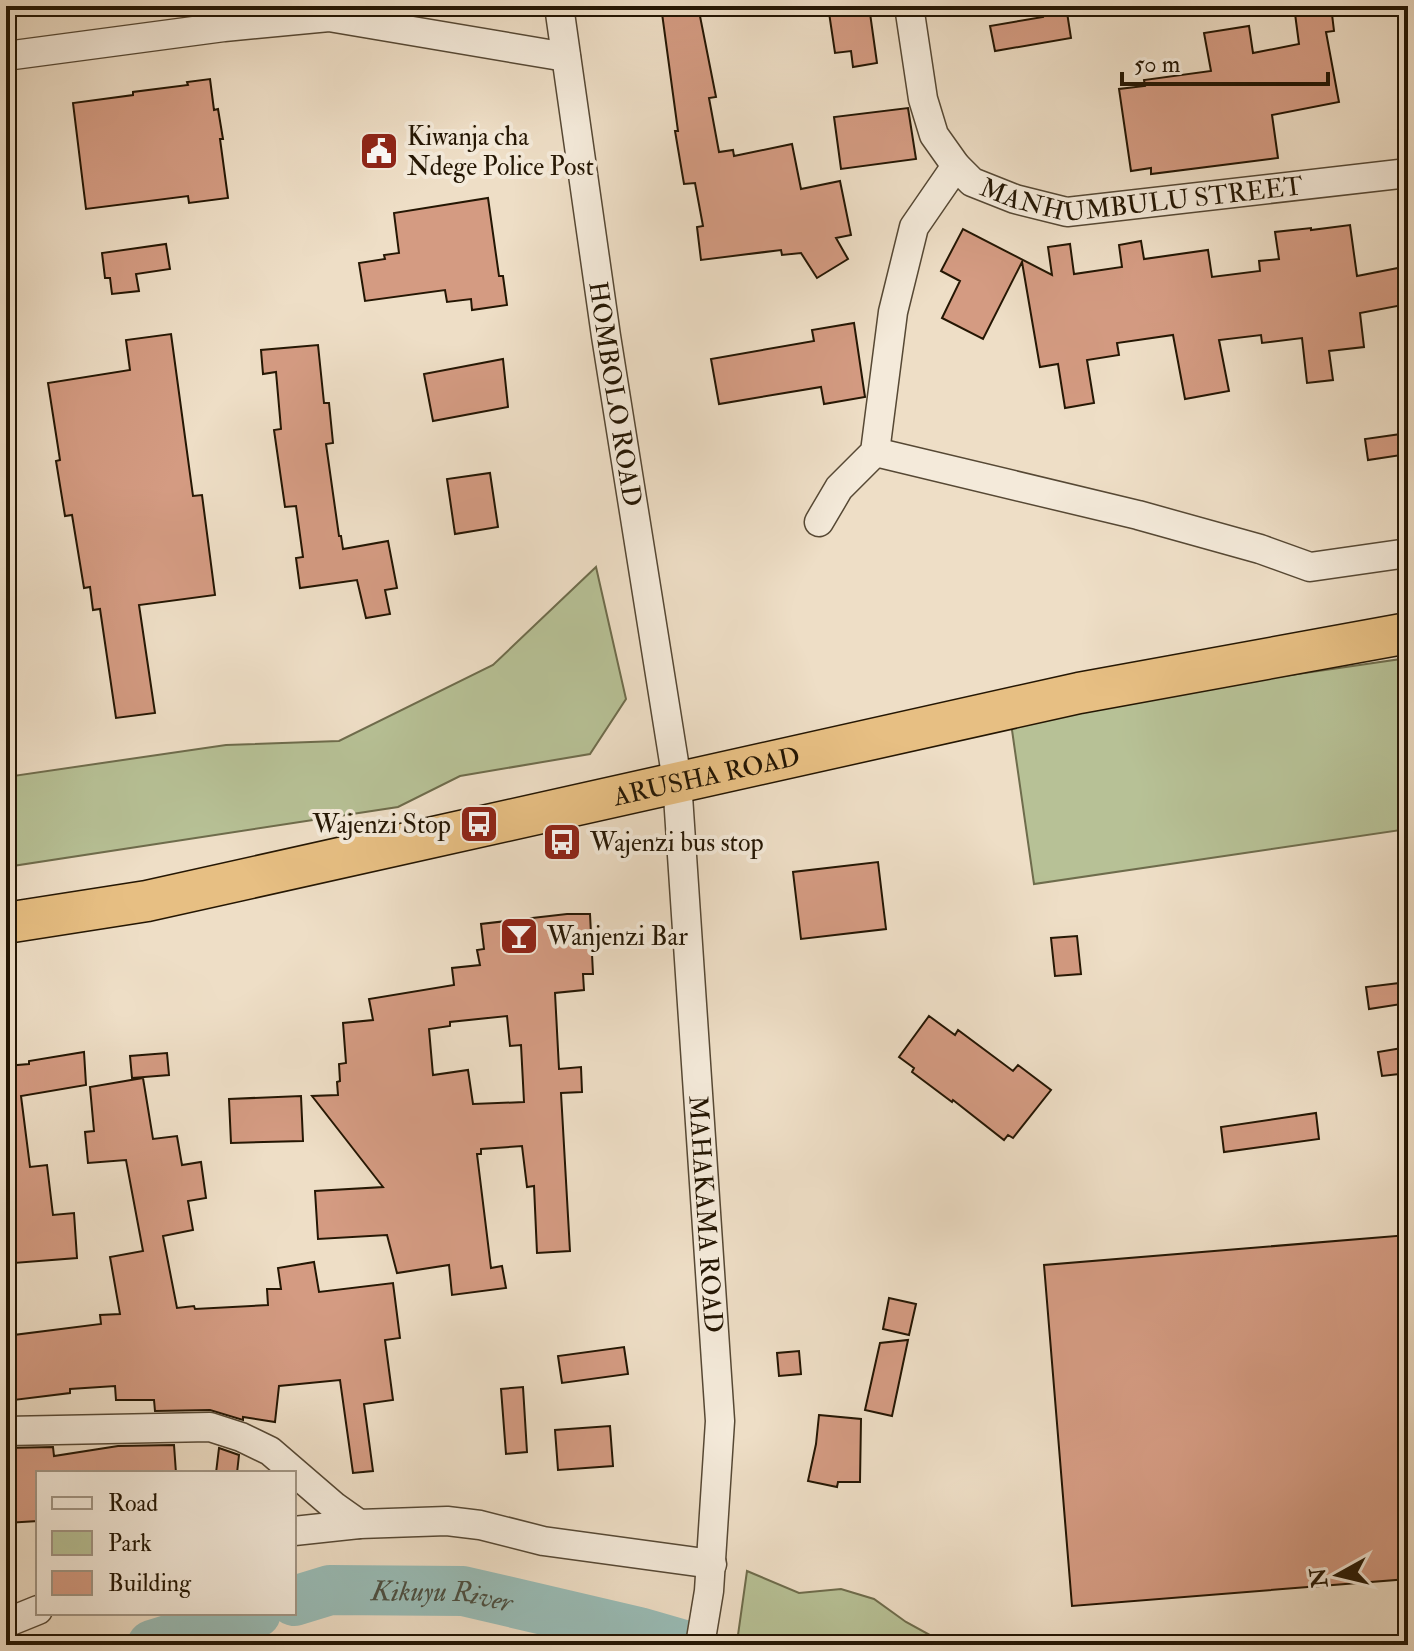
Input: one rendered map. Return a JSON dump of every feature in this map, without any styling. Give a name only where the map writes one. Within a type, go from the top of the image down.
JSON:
[{"type":"highway","name":"ARUSHA ROAD","points":[[6,923],[147,901],[1079,693],[1408,633]]},
{"type":"street","name":"HOMBOLO ROAD","points":[[559,6],[606,336],[677,781]]},
{"type":"street","name":"MANHUMBULU STREET","points":[[909,6],[923,99],[934,135],[972,182],[1015,199],[1067,212],[1408,173]]},
{"type":"street","points":[[6,56],[224,27],[329,17],[566,57]]},
{"type":"street","points":[[819,522],[839,488],[875,452],[893,312],[914,227],[956,166]]},
{"type":"street","points":[[875,452],[1138,515],[1260,549],[1310,567],[1408,553]]},
{"type":"street","name":"MAHAKAMA ROAD","points":[[677,781],[720,1421],[710,1578],[700,1645]]},
{"type":"street","points":[[6,1431],[210,1427],[270,1451],[293,1471]]},
{"type":"street","points":[[296,1473],[359,1524]]},
{"type":"street","points":[[296,1531],[359,1524],[447,1521],[480,1525],[710,1578]]},
{"type":"street","points":[[6,1623],[36,1611]]},
{"type":"green space","points":[[596,567],[626,699],[590,754],[460,776],[398,807],[6,867],[6,777],[226,745],[339,741],[493,665]]},
{"type":"green space","points":[[1408,658],[1408,829],[1034,884],[1010,716]]},
{"type":"green space","points":[[747,1571],[799,1593],[841,1589],[874,1599],[906,1622],[948,1645],[746,1645],[737,1642]]},
{"type":"building","points":[[661,6],[698,6],[716,97],[709,98],[719,152],[733,150],[734,156],[792,144],[801,189],[840,181],[851,235],[836,238],[848,259],[817,278],[801,253],[782,255],[781,250],[701,260],[697,227],[703,226],[695,183],[684,184]]},
{"type":"building","points":[[828,6],[869,6],[877,63],[853,67],[851,51],[835,53]]},
{"type":"building","points":[[1041,6],[1066,6],[1071,38],[995,51],[990,26],[1043,17]]},
{"type":"building","points":[[1294,6],[1331,6],[1334,31],[1326,32],[1339,102],[1272,115],[1278,158],[1151,174],[1151,168],[1131,171],[1119,89],[1145,86],[1144,80],[1211,71],[1204,33],[1249,26],[1253,53],[1299,44]]},
{"type":"building","points":[[210,79],[214,110],[218,109],[223,139],[220,139],[228,198],[189,203],[188,196],[86,209],[73,103],[133,95],[133,92]]},
{"type":"building","points":[[908,108],[916,159],[841,169],[834,117]]},
{"type":"building","points":[[389,133],[393,161],[368,165],[364,136]]},
{"type":"building","points":[[488,198],[499,276],[503,276],[507,305],[472,310],[471,299],[447,302],[445,290],[365,301],[359,263],[385,259],[384,255],[399,253],[394,213]]},
{"type":"building","points":[[1350,225],[1357,276],[1408,266],[1408,304],[1360,313],[1364,347],[1329,351],[1333,380],[1307,383],[1302,338],[1262,343],[1261,335],[1219,340],[1229,391],[1185,399],[1173,335],[1117,343],[1119,355],[1087,360],[1094,403],[1065,408],[1058,364],[1040,367],[1022,262],[983,339],[942,318],[960,281],[941,271],[963,229],[1052,275],[1048,247],[1070,244],[1074,274],[1122,267],[1119,245],[1141,241],[1144,259],[1208,250],[1212,277],[1260,271],[1259,261],[1279,259],[1275,232]]},
{"type":"building","points":[[166,244],[170,269],[136,274],[139,291],[112,294],[110,278],[105,278],[102,253]]},
{"type":"building","points":[[854,323],[865,397],[824,404],[821,387],[719,404],[711,359],[814,341],[812,330]]},
{"type":"building","points":[[171,334],[193,496],[202,495],[215,595],[139,605],[155,713],[116,718],[100,609],[93,610],[90,587],[84,588],[72,515],[65,516],[48,383],[130,370],[126,340]]},
{"type":"building","points":[[318,345],[324,403],[329,403],[333,443],[326,444],[339,536],[343,549],[388,541],[397,588],[385,590],[390,614],[366,618],[357,580],[300,588],[296,558],[303,557],[296,506],[285,507],[274,430],[281,429],[276,372],[263,374],[261,350]]},
{"type":"building","points":[[503,359],[508,407],[433,421],[424,374]]},
{"type":"building","points":[[1408,433],[1408,454],[1368,460],[1365,439]]},
{"type":"building","points":[[490,473],[498,527],[455,534],[447,479]]},
{"type":"building","points":[[878,862],[886,929],[801,939],[793,872]]},
{"type":"building","points":[[590,914],[593,974],[583,974],[584,990],[555,993],[559,1069],[581,1067],[582,1092],[561,1093],[570,1251],[537,1253],[534,1186],[527,1187],[522,1146],[481,1149],[481,1154],[477,1154],[491,1268],[502,1266],[506,1288],[452,1295],[449,1265],[397,1273],[387,1235],[318,1239],[315,1191],[383,1187],[312,1096],[338,1095],[339,1064],[346,1063],[343,1023],[373,1020],[369,999],[454,985],[452,968],[480,965],[477,950],[484,949],[481,924]],"holes":[[[507,1016],[510,1046],[521,1045],[524,1102],[473,1104],[468,1070],[433,1075],[429,1029],[450,1026],[450,1022]]]},
{"type":"building","points":[[1077,936],[1081,974],[1055,976],[1051,938]]},
{"type":"building","points":[[1408,982],[1408,1003],[1369,1009],[1366,987]]},
{"type":"building","points":[[929,1016],[955,1035],[958,1030],[1013,1071],[1018,1065],[1051,1090],[1013,1138],[1008,1135],[1004,1140],[912,1072],[914,1068],[899,1057]]},
{"type":"building","points":[[1408,1047],[1408,1073],[1382,1076],[1378,1052]]},
{"type":"building","points":[[84,1052],[86,1085],[21,1096],[30,1167],[47,1165],[53,1215],[74,1213],[77,1258],[14,1263],[10,1211],[6,1212],[6,1066]]},
{"type":"building","points":[[167,1053],[169,1075],[132,1078],[130,1056]]},
{"type":"building","points":[[143,1078],[153,1139],[177,1136],[182,1165],[201,1162],[206,1198],[188,1201],[193,1230],[163,1236],[177,1308],[268,1305],[267,1289],[281,1289],[278,1268],[314,1262],[319,1292],[393,1283],[400,1338],[385,1340],[393,1400],[364,1404],[373,1471],[353,1473],[340,1380],[279,1386],[275,1422],[243,1417],[243,1420],[210,1410],[155,1411],[154,1400],[116,1400],[115,1386],[70,1389],[70,1393],[14,1400],[9,1359],[6,1359],[6,1336],[101,1324],[100,1315],[120,1314],[110,1257],[143,1251],[126,1160],[88,1163],[85,1132],[94,1131],[90,1087]]},
{"type":"building","points":[[301,1096],[303,1141],[231,1143],[229,1099]]},
{"type":"building","points":[[1316,1113],[1319,1139],[1224,1152],[1221,1127]]},
{"type":"building","points":[[1408,1235],[1408,1579],[1072,1606],[1044,1265]]},
{"type":"building","points":[[889,1298],[916,1304],[909,1335],[883,1329]]},
{"type":"building","points":[[908,1340],[892,1416],[865,1410],[880,1343]]},
{"type":"building","points":[[624,1347],[628,1374],[562,1383],[558,1356]]},
{"type":"building","points":[[799,1351],[801,1374],[779,1376],[777,1353]]},
{"type":"building","points":[[523,1387],[527,1452],[506,1454],[501,1389]]},
{"type":"building","points":[[819,1415],[861,1419],[860,1482],[838,1482],[837,1487],[808,1481]]},
{"type":"building","points":[[610,1426],[613,1466],[558,1470],[555,1430]]},
{"type":"building","points":[[174,1445],[176,1471],[36,1471],[36,1521],[6,1523],[6,1448],[53,1447],[54,1456],[118,1446]]},
{"type":"building","points":[[219,1448],[239,1455],[237,1471],[216,1471]]},
{"type":"waterway","name":"Kikuyu River","points":[[296,1600],[330,1590],[463,1591],[684,1645]]},
{"type":"waterway","name":"Kikuyu River","points":[[152,1645],[250,1615]]},
{"type":"place","name":"Kiwanja cha Ndege Police Post","points":[[379,151]]},
{"type":"place","name":"Wajenzi Stop","points":[[479,824]]},
{"type":"place","name":"Wajenzi bus stop","points":[[562,842]]},
{"type":"place","name":"Wanjenzi Bar","points":[[519,936]]}]
